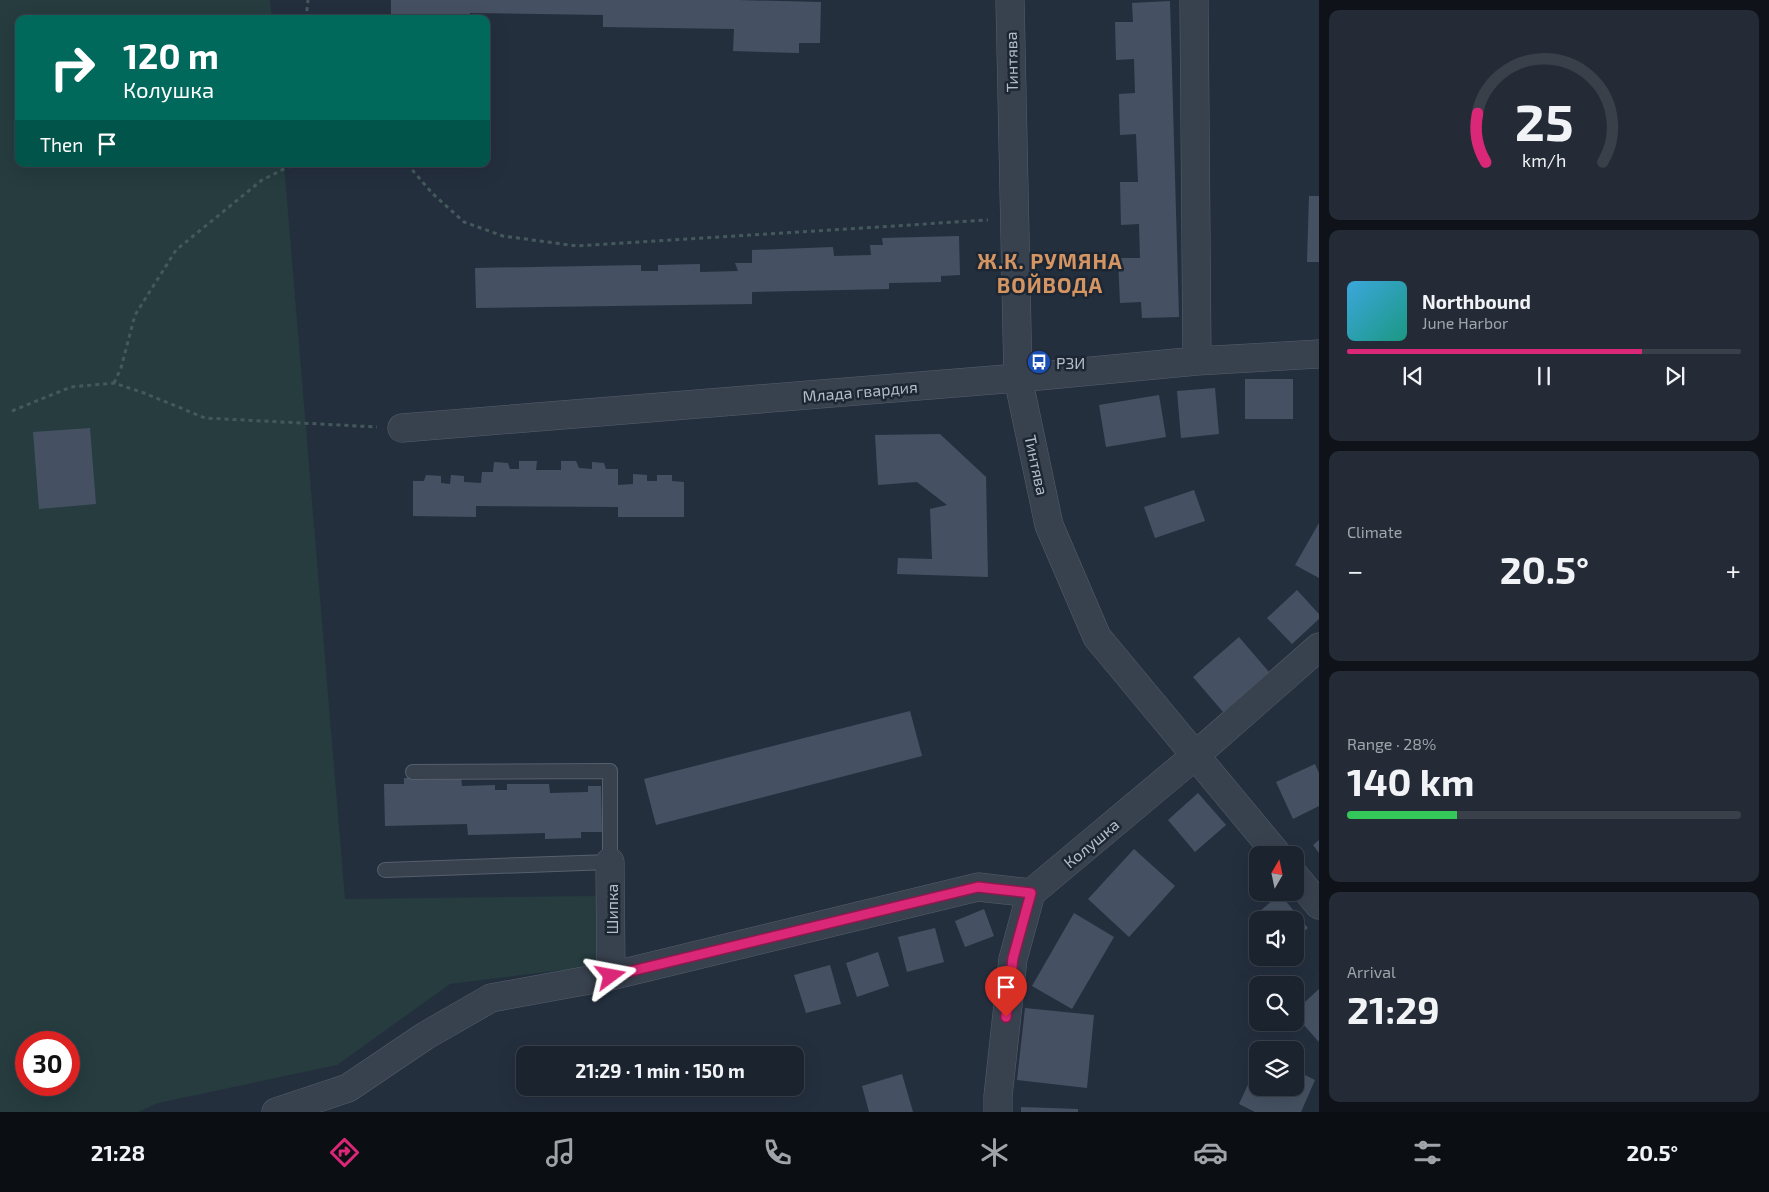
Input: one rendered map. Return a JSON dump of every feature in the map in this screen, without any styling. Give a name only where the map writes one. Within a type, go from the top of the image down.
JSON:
[{"type":"street","name":"Тинтява","points":[[1010,0],[1018,378],[1049,525],[1097,637],[1271,846]]},
{"type":"street","points":[[1194,0],[1197,361]]},
{"type":"street","name":"Млада гвардия","points":[[402,428],[1018,378],[1197,361],[1319,354]]},
{"type":"street","name":"Колушка","points":[[1031,893],[1196,756],[1319,647]]},
{"type":"street","name":"Шипка","points":[[610,862],[611,976]]},
{"type":"street","points":[[276,1112],[348,1088],[425,1036],[491,998],[611,976],[978,887],[1031,893],[1013,958],[998,1096],[998,1112]]},
{"type":"street","points":[[1304,887],[1319,905]]},
{"type":"lane","points":[[385,870],[610,862],[610,770],[412,772]]},
{"type":"path","points":[[306,15],[308,0]]},
{"type":"path","points":[[114,383],[121,368],[135,314],[176,250],[262,180],[288,167]]},
{"type":"path","points":[[410,167],[433,194],[464,222],[503,236],[577,246],[1015,218]]},
{"type":"path","points":[[12,411],[70,387],[114,383],[205,418],[402,428]]},
{"type":"green space","points":[[0,0],[270,0],[272,15],[15,15],[15,167],[284,167],[345,899],[598,896],[602,965],[450,984],[337,1065],[158,1103],[138,1112],[0,1112]]},
{"type":"building","points":[[391,0],[738,0],[821,2],[820,43],[799,43],[799,53],[733,51],[734,29],[603,27],[603,15],[470,13],[470,15],[391,15]]},
{"type":"building","points":[[1170,1],[1179,317],[1142,318],[1141,302],[1120,303],[1118,258],[1140,258],[1139,224],[1121,225],[1120,182],[1138,182],[1136,134],[1120,135],[1119,94],[1135,93],[1134,59],[1116,60],[1115,22],[1133,22],[1132,3]]},
{"type":"building","points":[[1309,196],[1319,196],[1319,262],[1307,262]]},
{"type":"building","points":[[959,236],[960,275],[941,276],[941,282],[889,283],[889,289],[752,292],[752,304],[476,308],[475,268],[641,265],[641,271],[658,271],[658,265],[700,264],[700,272],[738,271],[735,263],[752,263],[752,250],[833,247],[834,256],[871,255],[870,245],[883,245],[882,238]]},
{"type":"building","points":[[1245,379],[1293,379],[1293,419],[1245,419]]},
{"type":"building","points":[[1215,388],[1219,434],[1181,438],[1177,391]]},
{"type":"building","points":[[1159,395],[1166,437],[1106,447],[1099,405]]},
{"type":"building","points":[[90,428],[96,504],[39,509],[33,432]]},
{"type":"building","points":[[940,434],[986,477],[988,577],[897,574],[898,558],[932,559],[930,509],[947,505],[917,482],[878,485],[875,435]]},
{"type":"building","points":[[519,461],[537,461],[536,470],[561,470],[561,461],[576,461],[579,468],[592,469],[592,462],[604,463],[606,469],[618,469],[618,485],[633,484],[633,474],[647,475],[647,481],[657,481],[657,475],[672,475],[672,481],[684,482],[684,517],[618,517],[618,507],[476,506],[476,517],[413,516],[413,481],[424,481],[426,475],[441,476],[441,483],[450,484],[451,475],[464,476],[464,482],[481,483],[482,472],[493,472],[494,462],[508,463],[510,469],[519,469]]},
{"type":"building","points":[[1194,490],[1205,521],[1155,538],[1144,507]]},
{"type":"building","points":[[1319,523],[1319,578],[1295,565]]},
{"type":"building","points":[[1297,590],[1319,614],[1319,619],[1292,644],[1267,618]]},
{"type":"building","points":[[1239,637],[1269,672],[1223,712],[1193,677]]},
{"type":"building","points":[[910,711],[922,756],[656,825],[644,779]]},
{"type":"building","points":[[1315,764],[1319,773],[1319,806],[1293,819],[1276,782]]},
{"type":"building","points":[[461,777],[462,786],[495,785],[495,790],[507,790],[507,784],[549,784],[550,793],[588,792],[588,786],[601,786],[602,832],[581,832],[581,838],[545,839],[545,833],[468,835],[467,824],[385,826],[384,784],[404,784],[404,778]]},
{"type":"building","points":[[1198,793],[1226,825],[1195,852],[1168,820]]},
{"type":"building","points":[[1319,840],[1319,853],[1313,845]]},
{"type":"building","points":[[1134,849],[1175,886],[1129,937],[1088,899]]},
{"type":"building","points":[[1272,901],[1286,901],[1294,911],[1260,911]]},
{"type":"building","points":[[984,909],[994,936],[965,947],[955,921]]},
{"type":"building","points":[[1074,913],[1114,937],[1072,1009],[1032,986]]},
{"type":"building","points":[[1304,923],[1308,928],[1304,931]]},
{"type":"building","points":[[935,928],[944,962],[907,972],[898,937]]},
{"type":"building","points":[[878,952],[889,986],[857,997],[846,963]]},
{"type":"building","points":[[830,965],[841,1004],[806,1013],[794,975]]},
{"type":"building","points":[[1319,989],[1319,1042],[1304,1025],[1304,1003]]},
{"type":"building","points":[[1025,1008],[1094,1015],[1087,1088],[1017,1080]]},
{"type":"building","points":[[902,1074],[913,1112],[869,1112],[862,1086]]},
{"type":"building","points":[[1304,1074],[1315,1080],[1301,1112],[1255,1112],[1239,1104],[1249,1082],[1249,1096],[1304,1096]]},
{"type":"building","points":[[1021,1107],[1078,1109],[1078,1112],[1021,1112]]},
{"type":"place","name":"РЗИ","points":[[1039,362]]},
{"type":"district","name":"Ж.К. РУМЯНА ВОЙВОДА","points":[[1050,272]]},
{"type":"route","points":[[611,976],[978,887],[1031,893],[1013,958],[1006,1017]]}]
